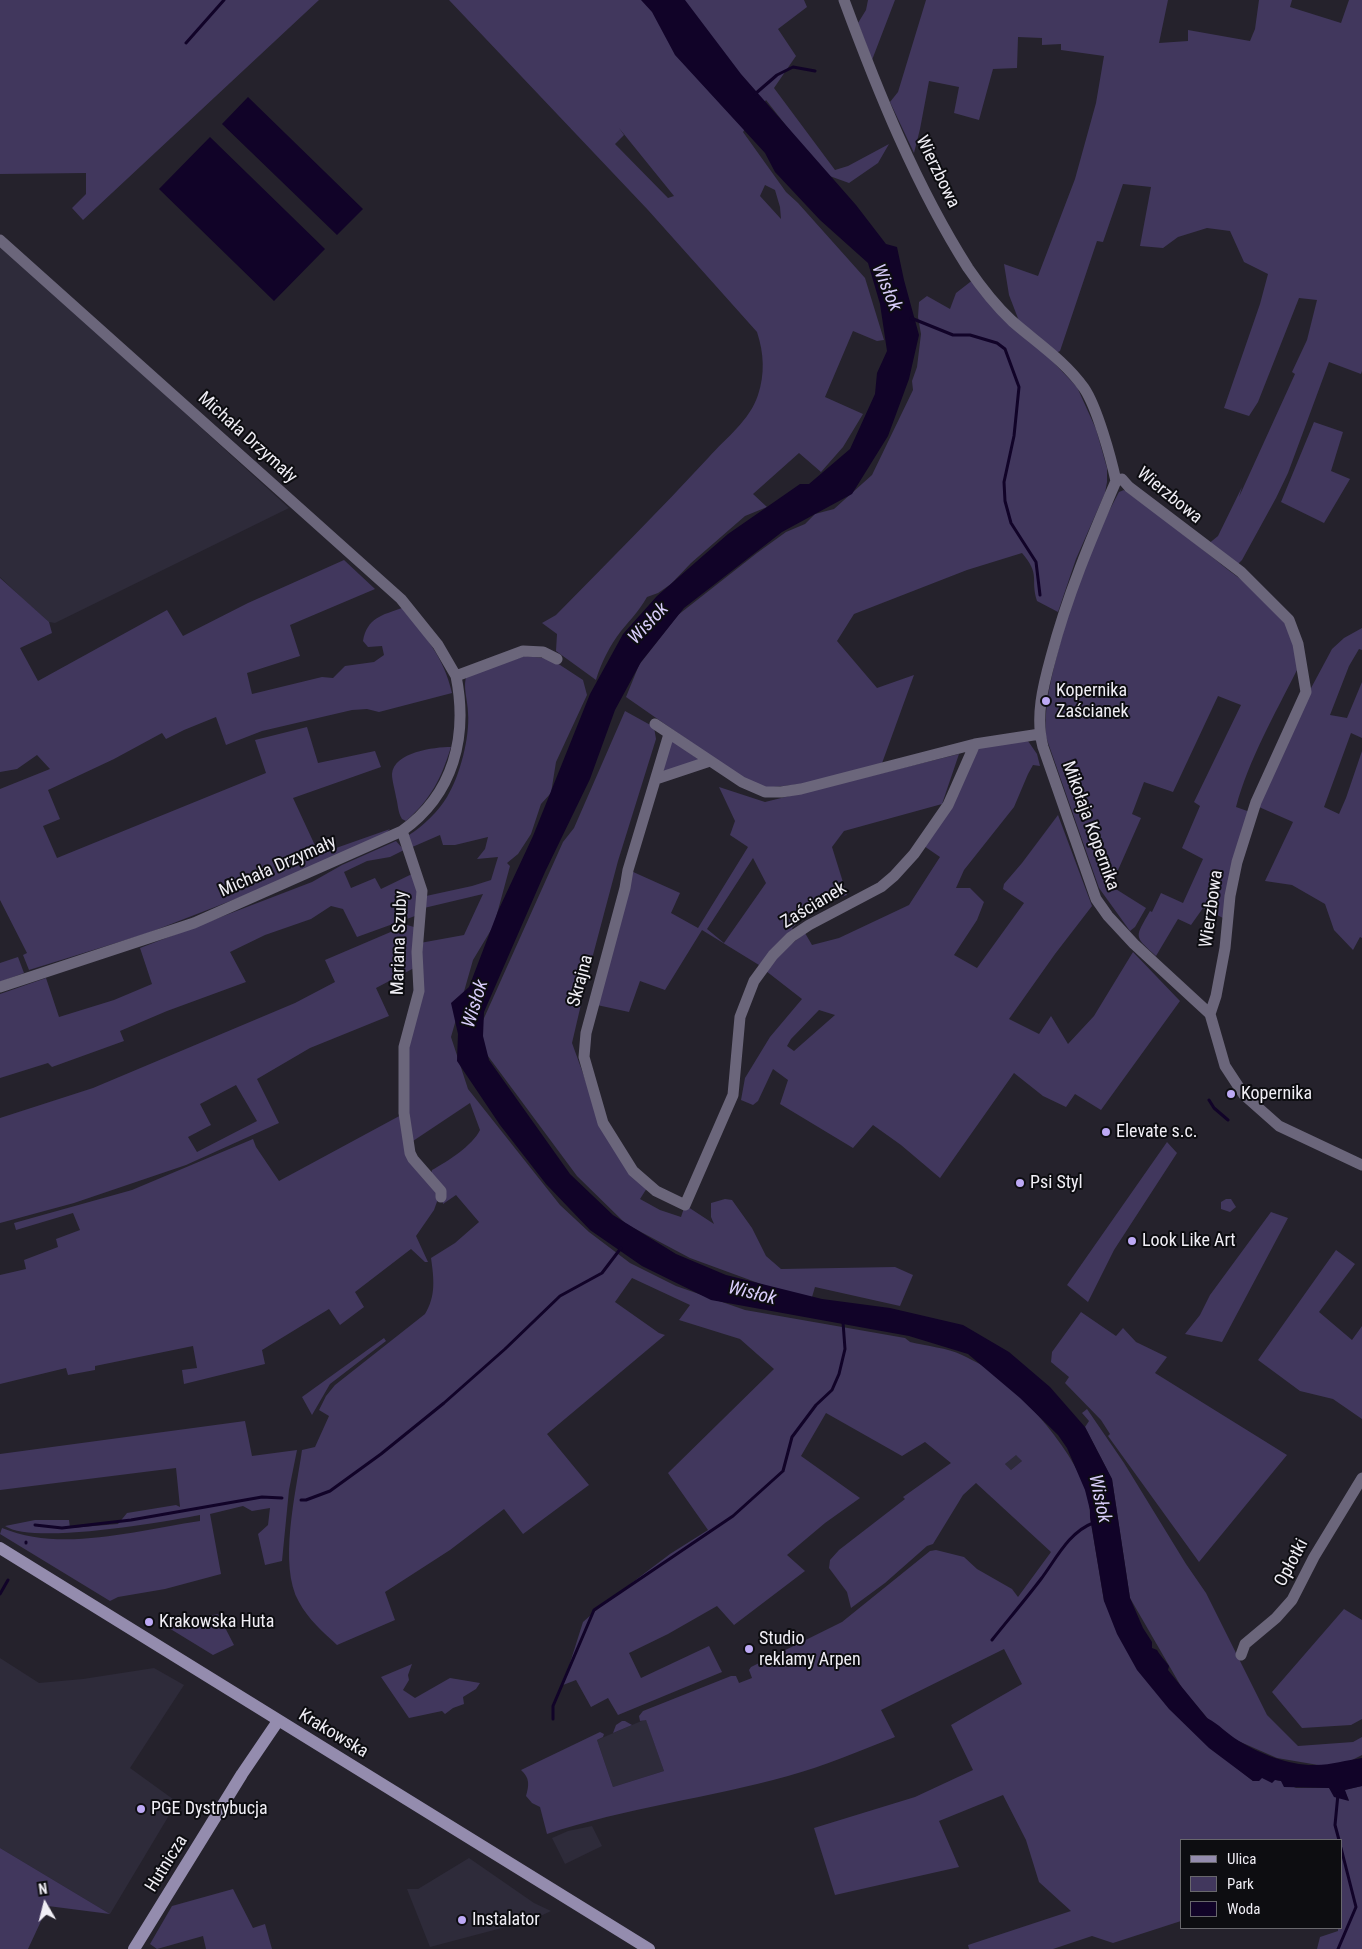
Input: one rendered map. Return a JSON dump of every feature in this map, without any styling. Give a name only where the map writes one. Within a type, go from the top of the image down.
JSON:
[{"type":"main road","name":"Krakowska","points":[[0,1548],[649,1949]]},
{"type":"main road","name":"Hutnicza","points":[[134,1949],[232,1789],[278,1721]]},
{"type":"street","name":"Wierzbowa","points":[[844,0],[921,183],[961,255],[991,299],[1011,320],[1060,362],[1084,388],[1096,415],[1116,481],[1122,479],[1128,487],[1241,572],[1289,620],[1298,644],[1306,692],[1256,802],[1237,862],[1230,896],[1223,958],[1216,996],[1210,1014]]},
{"type":"street","name":"Michała Drzymały","points":[[0,240],[401,599],[438,645],[456,676],[461,714],[458,748],[443,786],[425,812],[402,831],[194,923],[0,987]]},
{"type":"street","name":"Mikołaja Kopernika","points":[[1116,481],[1077,572],[1058,631],[1043,688],[1039,718],[1040,734],[1096,899],[1108,916],[1134,944],[1210,1014]]},
{"type":"street","points":[[456,676],[523,651],[543,652],[557,659]]},
{"type":"street","points":[[655,724],[754,788],[776,792],[814,786],[975,744],[1040,734]]},
{"type":"street","name":"Skrajna","points":[[669,734],[628,870],[586,1033],[584,1057],[602,1123],[633,1171],[656,1191],[685,1205]]},
{"type":"street","name":"Zaścianek","points":[[685,1205],[733,1095],[740,1017],[754,981],[773,955],[791,938],[809,925],[881,887],[894,876],[914,854],[948,805],[975,744]]},
{"type":"street","points":[[656,779],[710,761]]},
{"type":"street","name":"Mariana Szuby","points":[[402,831],[422,892],[417,952],[418,991],[404,1046],[404,1113],[410,1153],[440,1191],[442,1197]]},
{"type":"street","points":[[1210,1014],[1225,1066],[1244,1095],[1279,1126],[1362,1165]]},
{"type":"street","name":"Opłotki","points":[[1241,1655],[1245,1644],[1276,1618],[1292,1600],[1314,1557],[1362,1478]]},
{"type":"shaded area","points":[[0,245],[289,508],[55,623],[49,622],[24,600],[0,577]]},
{"type":"shaded area","points":[[1016,1454],[1022,1461],[1011,1470],[1005,1464]]},
{"type":"shaded area","points":[[0,1658],[39,1683],[83,1679],[154,1668],[184,1685],[130,1768],[177,1802],[110,1914],[0,1848]]},
{"type":"shaded area","points":[[646,1719],[664,1771],[613,1787],[597,1740]]},
{"type":"shaded area","points":[[592,1826],[602,1846],[565,1864],[552,1838],[568,1831]]},
{"type":"shaded area","points":[[469,1858],[534,1903],[551,1911],[532,1920],[430,1947],[407,1889],[418,1889]]},
{"type":"green space","points":[[0,0],[319,0],[83,220],[72,208],[86,194],[86,173],[0,174]]},
{"type":"green space","points":[[449,0],[804,0],[807,7],[778,29],[796,56],[774,88],[835,170],[848,166],[889,144],[878,163],[849,183],[824,174],[766,100],[743,132],[786,192],[865,278],[884,340],[877,341],[853,331],[825,397],[863,414],[843,447],[821,472],[799,453],[753,494],[767,507],[745,516],[691,563],[671,584],[658,593],[647,597],[613,642],[596,680],[556,651],[557,634],[542,623],[556,615],[737,428],[754,404],[763,371],[761,348],[757,332],[648,210]],"holes":[[[619,128],[674,196],[668,198],[615,144],[624,135]],[[765,185],[775,190],[781,219],[760,196]]]},
{"type":"green space","points":[[868,0],[895,0],[872,60],[858,23],[866,10]]},
{"type":"green space","points":[[926,0],[1168,0],[1159,43],[1188,41],[1188,30],[1250,41],[1255,29],[1259,0],[1292,0],[1290,7],[1341,23],[1349,0],[1362,0],[1362,371],[1361,374],[1329,362],[1288,473],[1242,560],[1238,564],[1207,545],[1218,536],[1242,487],[1239,497],[1295,374],[1292,372],[1307,340],[1317,300],[1299,298],[1258,402],[1249,416],[1224,408],[1260,304],[1268,274],[1244,262],[1230,231],[1207,228],[1178,237],[1163,248],[1140,246],[1151,187],[1123,184],[1103,242],[1097,241],[1060,351],[1056,353],[1019,321],[1009,295],[1004,264],[1038,276],[1075,179],[1096,103],[1104,56],[1061,50],[1061,44],[1042,45],[1042,38],[1018,37],[1017,68],[993,69],[979,120],[954,113],[959,87],[929,81],[914,153],[890,102],[898,92]]},
{"type":"green space","points":[[974,279],[1077,387],[1096,429],[1107,468],[1105,493],[1076,559],[1058,612],[1037,601],[1033,572],[1028,560],[1022,553],[967,570],[854,614],[837,641],[877,688],[914,675],[881,766],[802,784],[764,788],[738,775],[626,697],[639,665],[678,615],[786,532],[805,524],[815,514],[834,509],[872,475],[913,390],[912,381],[917,367],[921,334],[918,317],[919,302],[927,296],[950,309],[956,293]]},
{"type":"green space","points":[[1314,422],[1343,432],[1331,471],[1350,479],[1324,523],[1281,502]]},
{"type":"green space","points":[[1124,490],[1253,588],[1274,608],[1287,627],[1293,641],[1297,663],[1297,670],[1255,754],[1241,789],[1236,807],[1250,812],[1225,919],[1203,908],[1191,925],[1178,919],[1156,956],[1140,940],[1139,932],[1141,926],[1150,911],[1152,912],[1161,893],[1183,903],[1203,859],[1182,848],[1200,806],[1194,802],[1241,705],[1218,696],[1173,792],[1144,782],[1132,814],[1141,818],[1111,886],[1146,908],[1135,927],[1130,931],[1099,888],[1046,737],[1046,709],[1051,681],[1074,597],[1081,575],[1108,512],[1119,492]]},
{"type":"green space","points":[[344,560],[375,589],[290,625],[300,656],[247,673],[252,694],[322,677],[333,678],[345,666],[374,662],[384,655],[382,646],[368,647],[363,641],[368,627],[376,618],[402,608],[439,658],[452,693],[379,712],[367,709],[352,710],[262,731],[226,745],[216,717],[166,739],[162,733],[114,759],[48,790],[60,819],[43,826],[57,858],[266,773],[255,740],[307,727],[318,763],[375,751],[381,767],[293,798],[319,854],[390,829],[385,834],[251,893],[148,933],[29,970],[23,955],[27,953],[0,900],[0,789],[50,769],[37,755],[17,769],[0,772],[0,578],[49,622],[52,633],[20,648],[38,681],[167,610],[183,636],[248,603]]},
{"type":"green space","points":[[1362,628],[1362,650],[1359,649],[1349,666],[1330,715],[1347,718],[1362,682],[1362,738],[1351,733],[1324,807],[1339,814],[1362,751],[1362,938],[1360,937],[1353,950],[1334,930],[1325,904],[1292,885],[1265,881],[1293,822],[1259,807],[1310,690],[1332,649],[1344,638]]},
{"type":"green space","points":[[525,656],[543,658],[557,663],[583,680],[587,695],[556,762],[551,793],[541,804],[531,834],[518,854],[507,863],[510,866],[494,925],[473,960],[451,1037],[468,1089],[560,1205],[589,1232],[630,1263],[676,1286],[745,1310],[905,1338],[910,1342],[956,1353],[991,1370],[1013,1388],[1058,1440],[1082,1480],[1088,1499],[1104,1601],[1233,1765],[1253,1781],[1262,1777],[1281,1781],[1296,1788],[1329,1788],[1349,1800],[1344,1790],[1362,1786],[1362,1949],[1317,1949],[1320,1937],[1342,1929],[1342,1839],[1180,1839],[1180,1921],[1113,1943],[1092,1936],[1053,1949],[969,1949],[968,1945],[1071,1911],[1039,1882],[1026,1840],[1003,1795],[939,1821],[959,1867],[835,1895],[814,1828],[915,1797],[973,1770],[951,1725],[1022,1684],[1004,1649],[881,1710],[895,1737],[788,1776],[606,1817],[547,1834],[540,1807],[532,1803],[526,1796],[528,1782],[521,1770],[600,1732],[604,1734],[603,1737],[597,1740],[613,1787],[664,1771],[646,1720],[640,1721],[639,1716],[643,1711],[731,1676],[736,1676],[739,1683],[752,1678],[749,1670],[751,1667],[842,1622],[930,1551],[936,1550],[964,1557],[977,1569],[1012,1589],[1018,1597],[1051,1552],[976,1483],[963,1495],[933,1544],[927,1546],[885,1583],[851,1608],[847,1592],[829,1568],[830,1560],[839,1550],[905,1499],[903,1497],[951,1463],[925,1442],[902,1456],[826,1413],[801,1456],[860,1498],[825,1523],[787,1555],[805,1571],[734,1625],[717,1606],[668,1634],[629,1653],[641,1678],[709,1646],[722,1672],[618,1715],[608,1698],[591,1707],[576,1680],[563,1685],[583,1622],[670,1554],[708,1530],[668,1473],[774,1369],[740,1339],[679,1320],[690,1305],[632,1278],[615,1302],[659,1333],[665,1335],[547,1434],[589,1485],[523,1534],[504,1509],[450,1550],[385,1592],[395,1620],[337,1645],[307,1614],[299,1602],[293,1587],[290,1569],[290,1528],[302,1450],[315,1447],[329,1416],[319,1410],[326,1396],[335,1385],[425,1314],[433,1294],[431,1258],[455,1243],[479,1222],[456,1195],[443,1204],[441,1189],[431,1175],[432,1170],[452,1158],[477,1136],[480,1130],[470,1103],[410,1143],[406,1049],[420,943],[464,935],[483,894],[424,908],[426,896],[491,880],[498,857],[477,859],[485,849],[488,837],[455,845],[443,845],[440,835],[410,848],[409,835],[430,818],[443,803],[452,788],[460,768],[466,745],[468,723],[467,675]],"holes":[[[1016,1455],[1022,1461],[1011,1470],[1005,1464]]]},
{"type":"green space","points":[[625,711],[654,727],[656,739],[618,861],[572,1043],[601,1123],[647,1188],[640,1199],[660,1210],[681,1217],[685,1205],[714,1224],[711,1217],[711,1203],[725,1199],[732,1200],[752,1228],[766,1256],[781,1269],[895,1267],[913,1275],[900,1306],[815,1287],[812,1297],[780,1291],[690,1258],[626,1224],[577,1176],[485,1052],[480,1027],[563,842],[574,828]]},
{"type":"green space","points":[[673,741],[698,759],[698,761],[665,772],[662,767],[670,743]]},
{"type":"green space","points":[[1028,741],[1037,754],[1040,766],[1033,765],[1014,807],[964,870],[956,888],[970,888],[984,902],[977,920],[954,955],[977,968],[1024,903],[1003,889],[1004,884],[1058,815],[1092,906],[1009,1019],[1039,1034],[1051,1016],[1068,1044],[1094,1016],[1133,952],[1180,1001],[1101,1110],[1075,1094],[1066,1107],[1043,1096],[1014,1073],[940,1178],[901,1145],[873,1125],[853,1148],[780,1104],[788,1080],[773,1069],[758,1101],[753,1105],[741,1100],[745,1078],[770,1037],[802,999],[766,971],[775,957],[805,933],[812,945],[839,938],[909,905],[940,857],[924,846],[979,747]],"holes":[[[819,1010],[835,1015],[794,1051],[787,1046],[791,1039]]]},
{"type":"green space","points":[[451,747],[439,779],[429,796],[406,821],[402,819],[392,780],[394,767],[407,756],[416,752]]},
{"type":"green space","points":[[959,754],[942,804],[844,831],[832,847],[847,895],[818,905],[792,928],[793,930],[759,965],[702,930],[665,990],[640,981],[629,1012],[597,1005],[631,871],[680,893],[671,913],[698,928],[748,847],[730,835],[735,821],[719,787],[765,802]],"holes":[[[753,858],[766,883],[724,943],[707,929]]]},
{"type":"green space","points":[[396,841],[404,850],[390,857],[367,861],[344,872],[351,888],[375,878],[381,889],[414,873],[419,894],[415,916],[357,937],[343,909],[331,906],[311,919],[265,935],[230,952],[246,982],[167,1011],[120,1031],[124,1041],[52,1067],[48,1063],[0,1078],[0,994],[46,978],[59,1017],[114,1000],[152,984],[140,948],[312,882],[342,865]]},
{"type":"green space","points":[[407,925],[414,927],[416,967],[376,988],[389,1016],[310,1048],[257,1079],[279,1123],[186,1165],[74,1203],[0,1223],[0,1118],[93,1088],[295,1003],[335,982],[325,960]],"holes":[[[236,1085],[257,1121],[197,1152],[188,1137],[211,1125],[200,1104]]]},
{"type":"green space","points":[[18,957],[24,973],[0,982],[0,963]]},
{"type":"green space","points":[[403,1114],[407,1145],[439,1196],[434,1210],[416,1236],[428,1262],[425,1262],[411,1249],[355,1292],[364,1307],[340,1325],[329,1309],[262,1350],[265,1364],[184,1384],[182,1370],[197,1368],[193,1346],[95,1366],[95,1370],[68,1375],[66,1368],[0,1384],[0,1275],[26,1269],[24,1260],[58,1247],[56,1239],[80,1230],[73,1213],[16,1230],[14,1223],[132,1190],[253,1139],[256,1147],[279,1181]]},
{"type":"green space","points":[[1167,1142],[1177,1153],[1114,1250],[1088,1302],[1067,1285]]},
{"type":"green space","points":[[1231,1199],[1236,1207],[1230,1212],[1221,1209],[1221,1202]]},
{"type":"green space","points":[[1271,1212],[1288,1218],[1222,1342],[1185,1334],[1200,1315],[1210,1295]]},
{"type":"green space","points":[[1336,1250],[1355,1264],[1319,1312],[1352,1340],[1362,1326],[1362,1419],[1333,1399],[1300,1391],[1258,1360]]},
{"type":"green space","points":[[1081,1312],[1116,1336],[1123,1328],[1136,1342],[1167,1357],[1155,1373],[1287,1455],[1199,1562],[1108,1436],[1110,1434],[1101,1420],[1065,1383],[1069,1377],[1051,1362],[1052,1352]]},
{"type":"green space","points":[[384,1338],[386,1341],[330,1384],[312,1415],[302,1397]]},
{"type":"green space","points":[[1087,1409],[1124,1463],[1206,1593],[1267,1715],[1298,1746],[1353,1742],[1362,1737],[1362,1755],[1336,1768],[1277,1758],[1220,1733],[1182,1688],[1130,1598],[1112,1479],[1085,1427],[1089,1421],[1082,1413]]},
{"type":"green space","points":[[245,1421],[252,1456],[297,1450],[289,1490],[282,1561],[265,1565],[258,1534],[268,1525],[270,1508],[252,1511],[243,1506],[210,1514],[221,1574],[165,1589],[118,1597],[110,1601],[0,1534],[2,1528],[25,1535],[49,1539],[100,1537],[200,1521],[200,1515],[130,1527],[70,1533],[20,1531],[5,1526],[35,1520],[69,1520],[70,1528],[118,1524],[127,1513],[176,1505],[180,1507],[176,1468],[0,1490],[0,1454]]},
{"type":"green space","points":[[1344,1609],[1362,1620],[1362,1719],[1351,1725],[1302,1728],[1272,1692]]},
{"type":"green space","points":[[218,1614],[234,1645],[213,1655],[164,1625]]},
{"type":"green space","points":[[412,1664],[408,1675],[409,1680],[403,1690],[415,1698],[450,1678],[480,1683],[476,1689],[463,1697],[464,1704],[453,1708],[445,1714],[442,1711],[409,1718],[381,1677]]},
{"type":"green space","points":[[622,1721],[632,1725],[613,1733],[616,1725]]},
{"type":"green space","points":[[0,1848],[110,1914],[48,1906],[28,1949],[0,1949]]},
{"type":"green space","points":[[233,1889],[253,1928],[265,1924],[272,1949],[206,1949],[203,1936],[157,1949],[150,1944],[172,1906]]},
{"type":"water","name":"Wisłok","points":[[641,0],[685,0],[741,74],[856,205],[886,244],[897,247],[919,335],[909,379],[888,436],[852,494],[782,532],[684,608],[641,662],[615,710],[590,779],[545,872],[484,1012],[483,1036],[489,1060],[570,1174],[613,1215],[676,1254],[726,1275],[822,1299],[890,1308],[963,1325],[1009,1352],[1050,1387],[1085,1427],[1112,1479],[1130,1598],[1143,1628],[1152,1642],[1152,1648],[1157,1650],[1169,1666],[1168,1670],[1207,1718],[1247,1746],[1266,1755],[1296,1764],[1327,1764],[1362,1758],[1362,1786],[1345,1790],[1349,1801],[1334,1797],[1329,1788],[1284,1787],[1281,1781],[1275,1780],[1272,1783],[1262,1778],[1259,1781],[1253,1781],[1209,1748],[1169,1709],[1137,1670],[1117,1634],[1104,1601],[1090,1510],[1085,1490],[1067,1448],[1058,1435],[1020,1398],[968,1354],[909,1336],[711,1300],[642,1266],[590,1230],[546,1184],[500,1125],[457,1061],[458,1034],[451,1003],[469,987],[498,911],[533,836],[590,694],[623,634],[657,596],[728,534],[800,484],[809,484],[850,449],[875,394],[877,373],[887,351],[880,304],[868,263],[820,220],[775,172],[765,153],[675,55],[652,12]]},
{"type":"water","points":[[248,97],[363,209],[337,235],[222,124]]},
{"type":"water","points":[[210,137],[325,249],[274,301],[159,189]]},
{"type":"waterway","points":[[186,43],[224,0]]},
{"type":"waterway","points":[[755,94],[777,75],[793,67],[815,71]]},
{"type":"waterway","points":[[911,318],[953,335],[970,335],[997,343],[1005,349],[1019,387],[1014,436],[1004,482],[1005,501],[1011,523],[1036,562],[1040,595]]},
{"type":"waterway","points":[[1209,1100],[1214,1108],[1228,1120]]},
{"type":"waterway","points":[[301,1500],[330,1491],[381,1454],[444,1403],[505,1349],[560,1296],[602,1273],[621,1248]]},
{"type":"waterway","points":[[553,1719],[553,1706],[594,1610],[733,1516],[783,1471],[792,1437],[816,1405],[832,1390],[839,1374],[845,1349],[843,1322]]},
{"type":"waterway","points":[[35,1525],[62,1528],[131,1520],[262,1497],[282,1498]]},
{"type":"waterway","name":"Wisłok","points":[[992,1640],[1035,1587],[1070,1539],[1084,1527],[1093,1523]]},
{"type":"waterway","points":[[0,1594],[8,1580]]},
{"type":"waterway","points":[[1338,1794],[1335,1825],[1339,1839]]},
{"type":"waterway","points":[[1338,1949],[1356,1907],[1342,1852]]},
{"type":"place","name":"Kopernika Zaścianek","points":[[1046,701]]},
{"type":"place","name":"Kopernika","points":[[1231,1094]]},
{"type":"place","name":"Elevate s.c.","points":[[1106,1132]]},
{"type":"place","name":"Psi Styl","points":[[1020,1183]]},
{"type":"place","name":"Look Like Art","points":[[1132,1241]]},
{"type":"place","name":"Krakowska Huta","points":[[149,1622]]},
{"type":"place","name":"Studio reklamy Arpen","points":[[749,1649]]},
{"type":"place","name":"PGE Dystrybucja","points":[[141,1809]]},
{"type":"place","name":"Instalator","points":[[462,1920]]}]
